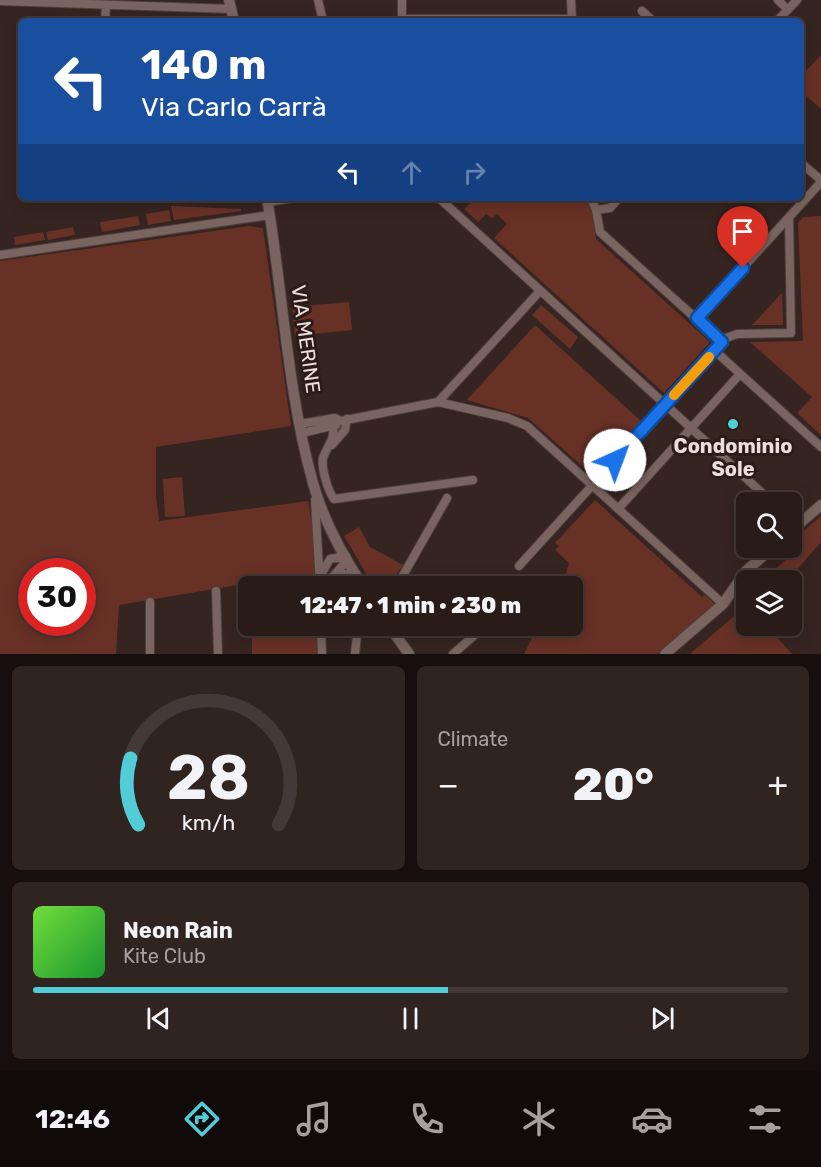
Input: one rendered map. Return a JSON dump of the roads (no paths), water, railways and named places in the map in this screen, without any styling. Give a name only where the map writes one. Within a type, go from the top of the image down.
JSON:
[{"type":"main road","name":"VIA MERINE","points":[[267,201],[301,429],[313,485],[321,508],[358,576]]},
{"type":"main road","points":[[802,519],[821,505]]},
{"type":"main road","points":[[665,654],[723,604],[746,571],[761,558]]},
{"type":"main road","points":[[396,636],[409,654]]},
{"type":"street","points":[[318,0],[322,18]]},
{"type":"street","points":[[402,0],[402,18]]},
{"type":"street","points":[[571,0],[572,18]]},
{"type":"street","points":[[778,0],[788,10]]},
{"type":"street","points":[[780,18],[797,0]]},
{"type":"street","points":[[0,2],[80,3],[106,7],[127,3],[230,4]]},
{"type":"street","points":[[105,18],[106,7]]},
{"type":"street","points":[[642,11],[650,18]]},
{"type":"street","points":[[804,166],[821,181],[804,201]]},
{"type":"street","points":[[443,201],[761,492]]},
{"type":"street","points":[[592,201],[600,232],[722,342]]},
{"type":"street","points":[[596,210],[610,208],[616,201]]},
{"type":"street","points":[[697,318],[804,201]]},
{"type":"street","points":[[0,255],[270,215]]},
{"type":"street","points":[[519,567],[722,342],[738,334],[791,333],[789,218]]},
{"type":"street","points":[[438,402],[540,291]]},
{"type":"street","points":[[715,351],[821,447]]},
{"type":"street","points":[[618,509],[740,374]]},
{"type":"street","points":[[301,429],[333,427],[344,420],[438,402],[507,418],[527,426],[723,604]]},
{"type":"street","points":[[301,429],[335,418],[344,420]]},
{"type":"street","points":[[330,447],[345,430],[344,420]]},
{"type":"street","points":[[333,427],[333,437],[323,462],[330,492],[334,499],[473,480]]},
{"type":"street","points":[[313,485],[320,576]]},
{"type":"street","points":[[401,576],[447,498]]},
{"type":"street","points":[[324,576],[330,559],[346,556],[343,565],[332,576]]},
{"type":"street","points":[[335,574],[352,576]]},
{"type":"street","points":[[216,591],[218,654]]},
{"type":"street","points":[[150,602],[150,654]]},
{"type":"street","points":[[321,636],[322,654]]},
{"type":"street","points":[[355,654],[357,636]]},
{"type":"street","points":[[453,654],[474,636]]},
{"type":"place","name":"Condominio Sole","points":[[733,424]]}]
